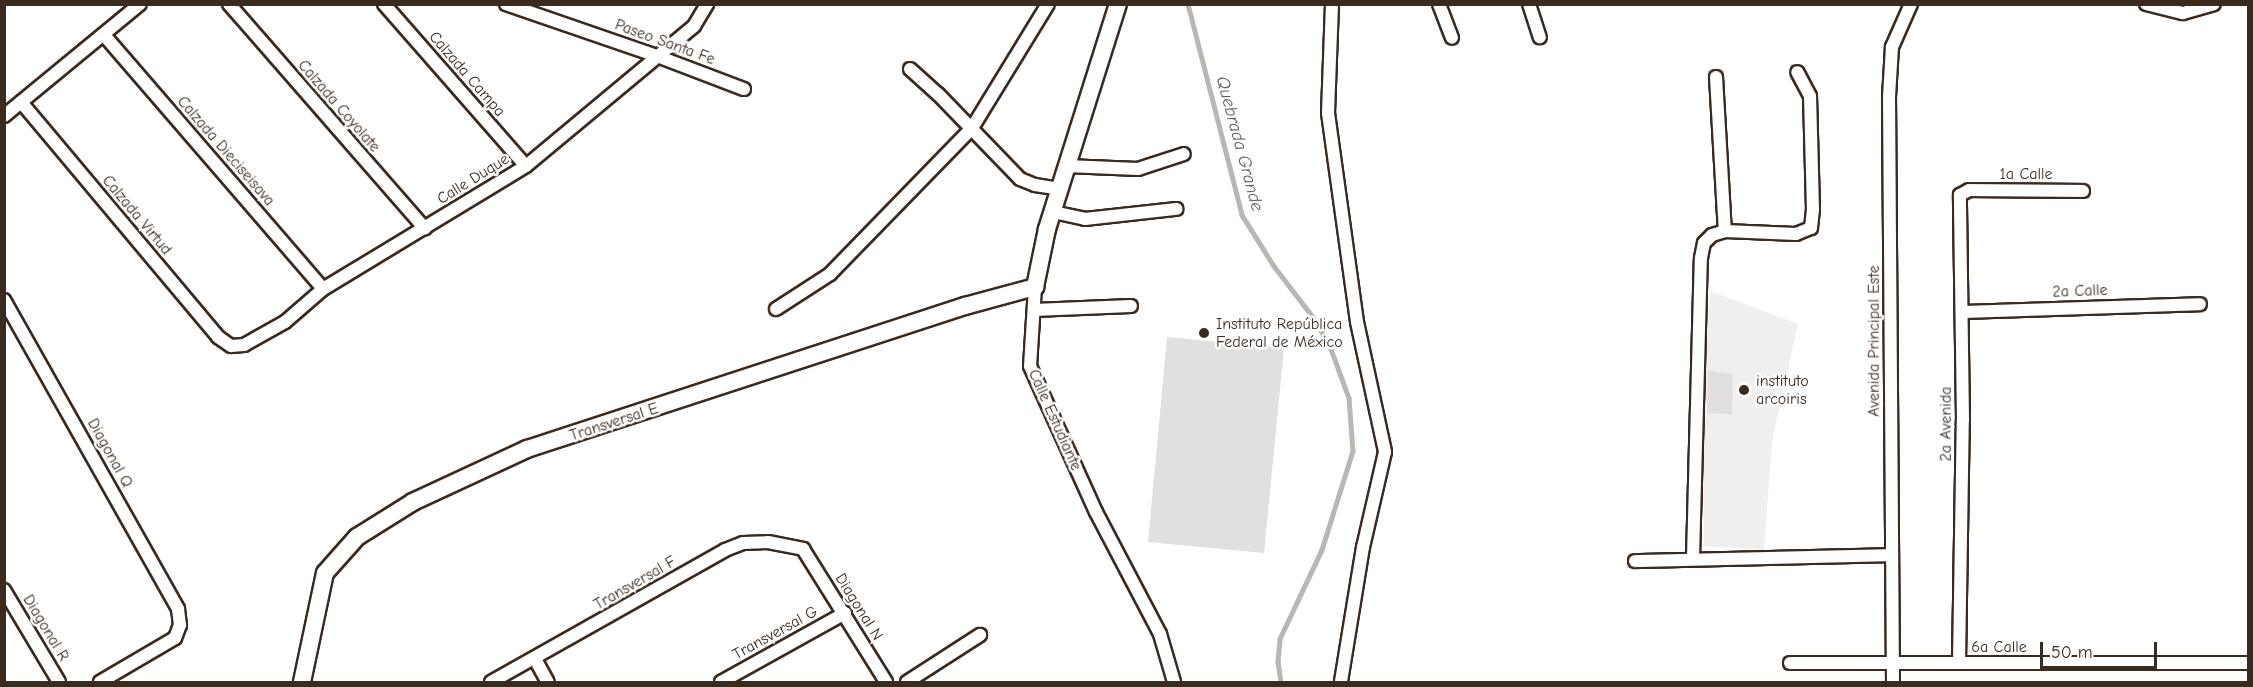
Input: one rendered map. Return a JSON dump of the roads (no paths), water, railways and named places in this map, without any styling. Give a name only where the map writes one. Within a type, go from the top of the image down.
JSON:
[{"type":"street","points":[[4,116],[140,4]]},
{"type":"street","name":"Calzada Coyolate","points":[[229,4],[425,229]]},
{"type":"street","name":"Calzada Campa","points":[[384,4],[526,166]]},
{"type":"street","name":"Paseo Santa Fe","points":[[506,4],[657,56],[744,89]]},
{"type":"street","name":"Calle Duque","points":[[231,346],[244,345],[285,322],[323,289],[526,166],[694,26],[707,4]]},
{"type":"street","points":[[776,309],[830,274],[972,128],[1048,4]]},
{"type":"street","name":"Calle Estudiante","points":[[1118,4],[1053,212],[1035,287],[1030,366],[1096,512],[1160,634],[1174,682]]},
{"type":"street","points":[[1332,4],[1328,113],[1354,301],[1385,452],[1363,547],[1341,682]]},
{"type":"street","points":[[1439,4],[1452,38]]},
{"type":"street","points":[[1529,4],[1540,37]]},
{"type":"street","name":"Avenida Principal Este","points":[[1893,682],[1889,97],[1892,47],[1911,4]]},
{"type":"street","points":[[2146,4],[2183,13],[2214,4]]},
{"type":"street","name":"Calzada Dieciseisava","points":[[104,35],[323,289]]},
{"type":"street","points":[[910,69],[972,128],[1020,179],[1035,185],[1060,189]]},
{"type":"street","points":[[1693,558],[1701,258],[1704,243],[1712,235],[1725,231],[1796,234],[1811,228],[1814,210],[1810,96],[1797,72]]},
{"type":"street","points":[[1716,77],[1725,231]]},
{"type":"street","name":"Calzada Virtud","points":[[21,102],[218,337],[231,346]]},
{"type":"street","points":[[1066,166],[1138,169],[1184,154]]},
{"type":"street","name":"1a Calle","points":[[1969,190],[2083,190]]},
{"type":"street","name":"2a Avenida","points":[[1959,663],[1962,312],[1960,195],[1969,190]]},
{"type":"street","points":[[1053,212],[1085,219],[1176,209]]},
{"type":"street","name":"Transversal E","points":[[302,682],[325,573],[357,537],[413,502],[527,449],[965,306],[1035,287]]},
{"type":"street","name":"Diagonal Q","points":[[4,300],[178,609],[180,625],[175,638],[100,682]]},
{"type":"street","name":"2a Calle","points":[[1962,312],[2200,304]]},
{"type":"street","points":[[1034,310],[1131,306]]},
{"type":"street","name":"Transversal F","points":[[491,682],[725,550],[743,543],[768,542],[804,549]]},
{"type":"street","name":"Diagonal N","points":[[804,549],[886,682]]},
{"type":"street","points":[[1635,561],[1891,555]]},
{"type":"street","name":"Diagonal R","points":[[4,590],[59,682]]},
{"type":"street","name":"Transversal G","points":[[721,682],[845,613]]},
{"type":"street","points":[[907,682],[980,635]]},
{"type":"street","points":[[535,659],[548,682]]},
{"type":"street","name":"6a Calle","points":[[1790,663],[2248,663]]},
{"type":"waterway","name":"Quebrada Grande","points":[[1188,4],[1242,215],[1274,266],[1316,321],[1331,349],[1349,398],[1353,451],[1322,550],[1280,639],[1278,661],[1281,682]]},
{"type":"place","name":"Instituto República Federal de México","points":[[1204,333]]},
{"type":"place","name":"instituto arcoiris","points":[[1744,390]]}]
